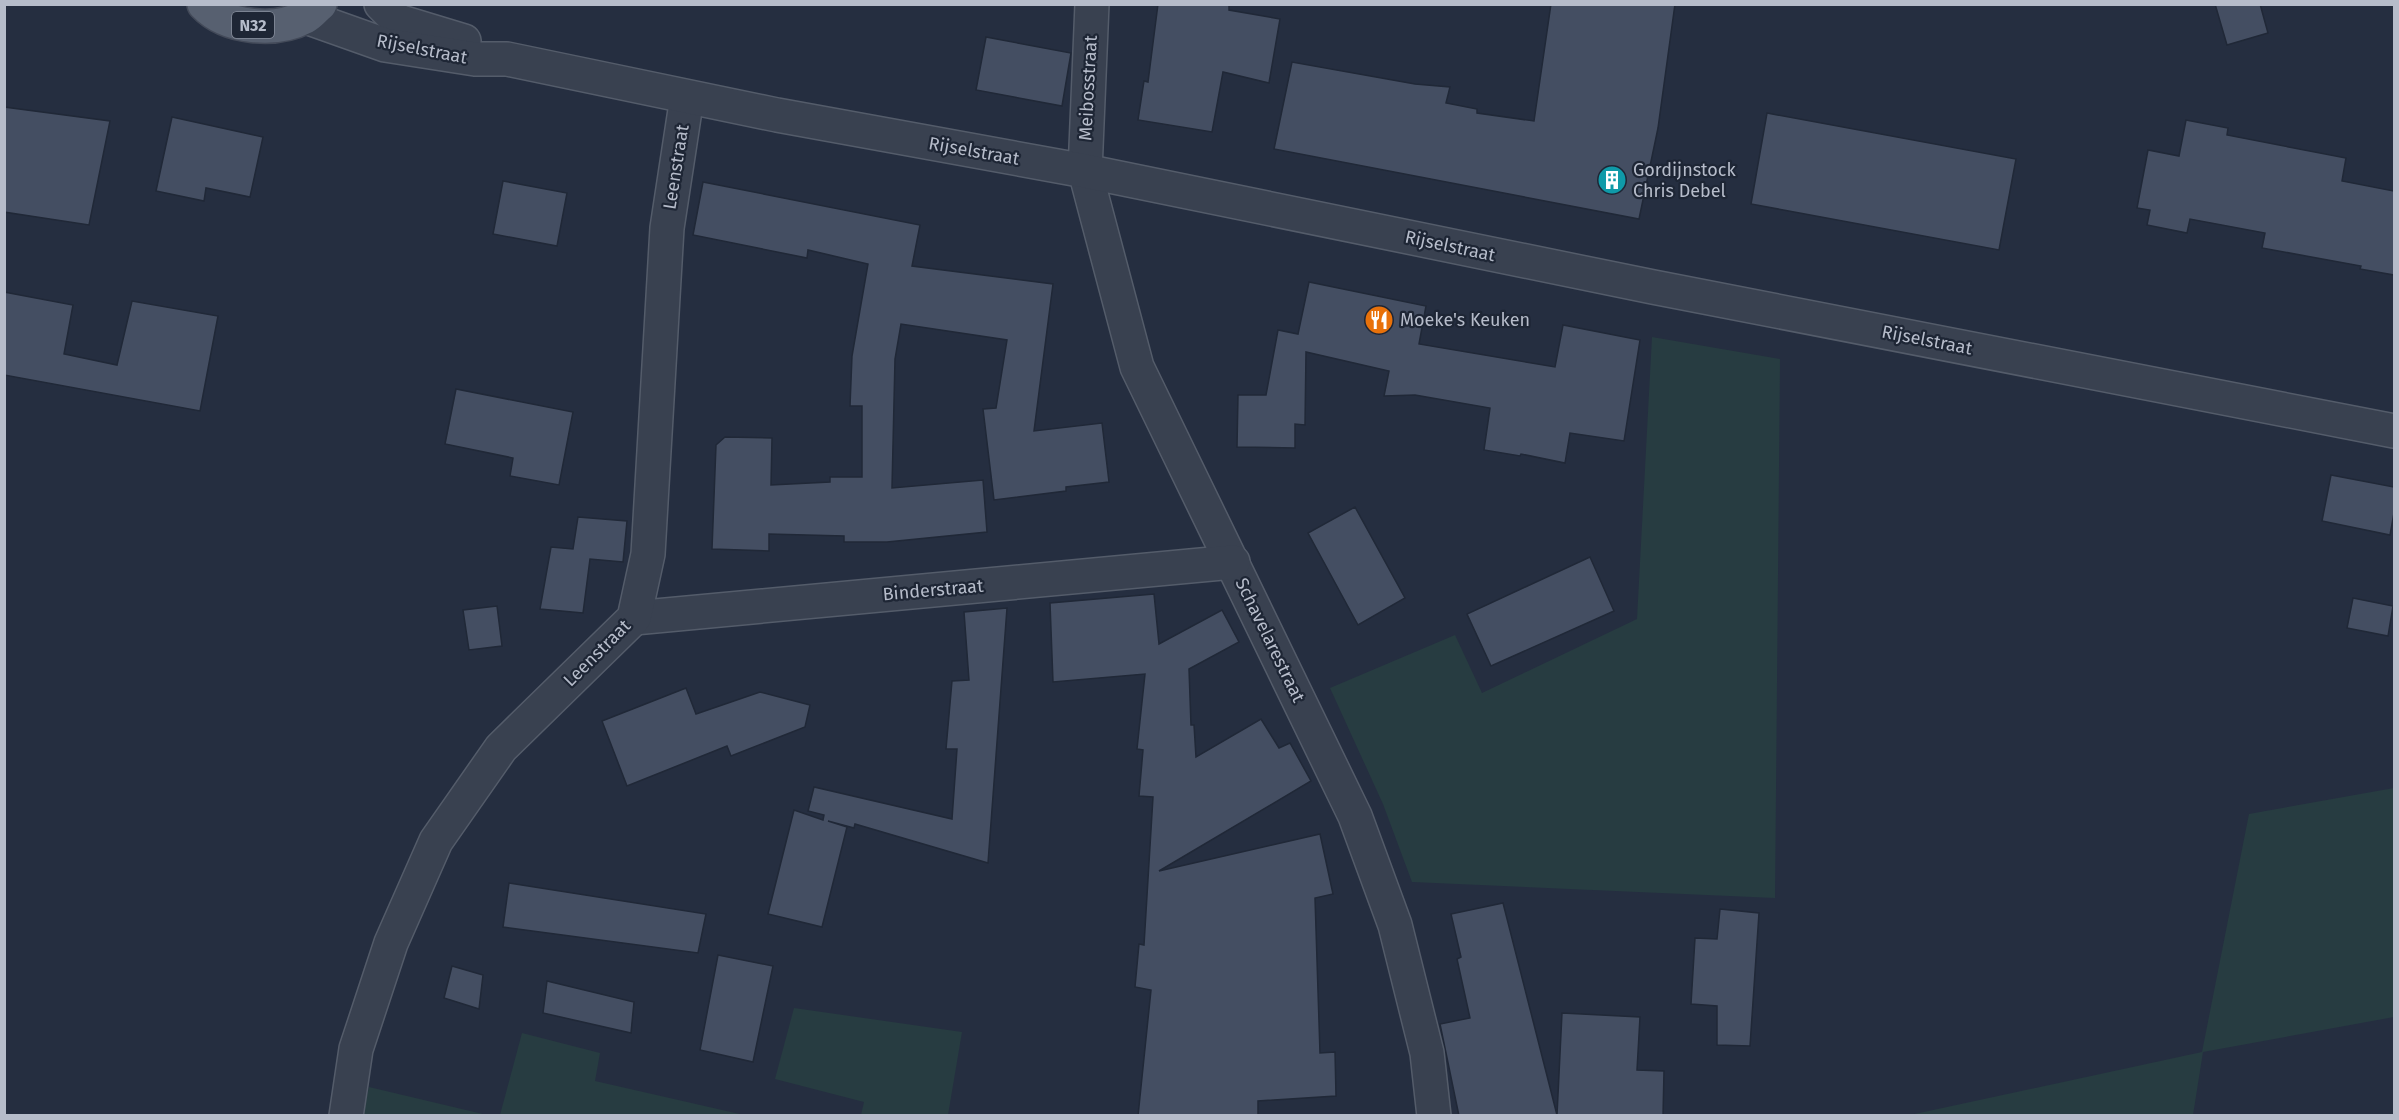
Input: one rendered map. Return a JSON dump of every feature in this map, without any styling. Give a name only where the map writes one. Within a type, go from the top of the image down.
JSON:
[{"type":"main road","name":"N32","points":[[204,4],[209,10],[240,24],[274,26],[313,10]]},
{"type":"street","name":"Rijselstraat","points":[[381,4],[398,21],[477,45],[507,59]]},
{"type":"street","name":"Meibosstraat","points":[[1085,171],[1092,4]]},
{"type":"street","name":"Rijselstraat","points":[[313,10],[386,45],[474,59],[507,59],[687,97],[1085,171],[1665,289],[2394,431]]},
{"type":"street","name":"Leenstraat","points":[[346,1116],[360,1038],[392,943],[435,841],[501,748],[634,618],[648,554],[667,228],[687,97]]},
{"type":"street","name":"Schavelarestraat","points":[[1085,171],[1137,367],[1355,816],[1395,925],[1427,1053],[1434,1116]]},
{"type":"street","name":"Binderstraat","points":[[634,618],[1233,562]]},
{"type":"green space","points":[[1652,337],[1780,359],[1775,898],[1412,882],[1383,804],[1330,688],[1455,635],[1482,693],[1637,619]]},
{"type":"green space","points":[[2394,788],[2394,1017],[2203,1052],[2193,1115],[1910,1115],[2202,1052],[2249,814]]},
{"type":"green space","points":[[794,1008],[962,1032],[948,1115],[861,1115],[864,1102],[775,1079]]},
{"type":"green space","points":[[522,1033],[600,1053],[595,1081],[744,1115],[500,1115]]},
{"type":"green space","points":[[369,1087],[487,1115],[362,1116]]},
{"type":"building","points":[[1158,4],[1229,4],[1229,10],[1280,19],[1269,83],[1223,72],[1212,132],[1138,120],[1144,81],[1148,82]]},
{"type":"building","points":[[1551,4],[1675,4],[1658,128],[1639,219],[1274,149],[1292,62],[1415,84],[1450,87],[1446,103],[1477,109],[1477,113],[1534,121]]},
{"type":"building","points":[[2215,4],[2260,4],[2268,33],[2227,45]]},
{"type":"building","points":[[986,37],[1071,53],[1062,106],[976,90]]},
{"type":"building","points":[[4,107],[110,121],[89,225],[4,212]]},
{"type":"building","points":[[1767,113],[2016,159],[1999,250],[1751,204]]},
{"type":"building","points":[[172,117],[263,137],[250,197],[206,188],[204,201],[156,191]]},
{"type":"building","points":[[2186,120],[2228,128],[2227,135],[2346,158],[2342,181],[2394,191],[2394,275],[2360,269],[2361,266],[2262,248],[2265,233],[2190,219],[2187,233],[2147,225],[2150,210],[2137,208],[2148,150],[2179,156]]},
{"type":"building","points":[[503,181],[567,193],[557,246],[493,234]]},
{"type":"building","points":[[703,182],[920,225],[912,266],[1053,284],[1034,431],[1102,423],[1109,482],[1066,487],[1066,491],[994,500],[983,409],[996,408],[1007,340],[901,324],[895,359],[892,488],[983,480],[987,532],[887,542],[844,542],[844,536],[769,534],[769,551],[712,549],[716,445],[725,437],[772,438],[771,485],[830,482],[830,477],[862,477],[862,406],[850,406],[852,356],[868,264],[808,250],[807,258],[693,235]]},
{"type":"building","points":[[1309,282],[1426,306],[1419,344],[1555,367],[1563,325],[1640,340],[1624,441],[1570,433],[1565,463],[1521,454],[1520,456],[1484,450],[1490,408],[1415,395],[1384,396],[1389,371],[1306,352],[1305,425],[1295,424],[1295,448],[1237,447],[1238,395],[1266,395],[1278,330],[1298,334]]},
{"type":"building","points":[[4,292],[73,305],[64,354],[117,365],[132,301],[218,316],[200,411],[4,375]]},
{"type":"building","points":[[456,389],[573,412],[559,485],[510,476],[513,458],[445,444]]},
{"type":"building","points":[[2331,475],[2394,487],[2394,513],[2390,535],[2322,521]]},
{"type":"building","points":[[1355,507],[1405,598],[1358,625],[1308,533]]},
{"type":"building","points":[[578,517],[627,521],[623,562],[590,559],[583,613],[540,609],[551,547],[573,549]]},
{"type":"building","points":[[1590,557],[1614,611],[1491,666],[1467,614]]},
{"type":"building","points":[[1154,594],[1159,644],[1222,610],[1239,642],[1189,669],[1191,725],[1194,725],[1196,757],[1261,719],[1279,748],[1290,743],[1311,781],[1159,871],[1320,834],[1333,894],[1315,898],[1320,1053],[1335,1052],[1336,1096],[1258,1101],[1258,1116],[1138,1116],[1151,990],[1135,987],[1139,944],[1144,945],[1153,797],[1139,796],[1143,750],[1137,749],[1145,674],[1053,682],[1050,603]]},
{"type":"building","points":[[2353,598],[2393,606],[2388,636],[2347,628]]},
{"type":"building","points":[[497,606],[502,646],[469,650],[463,610]]},
{"type":"building","points":[[1007,608],[988,863],[855,824],[854,828],[828,821],[847,827],[822,927],[768,914],[794,810],[823,820],[824,815],[808,811],[814,787],[952,819],[957,749],[946,749],[952,681],[969,680],[964,612]]},
{"type":"building","points":[[686,688],[696,714],[760,692],[810,705],[805,727],[731,756],[727,746],[627,786],[602,721]]},
{"type":"building","points":[[509,883],[706,914],[698,953],[503,927]]},
{"type":"building","points":[[1503,903],[1557,1115],[1562,1013],[1640,1017],[1637,1070],[1664,1071],[1663,1116],[1459,1116],[1440,1024],[1470,1018],[1457,959],[1461,957],[1451,914]]},
{"type":"building","points":[[1720,909],[1759,913],[1750,1046],[1717,1045],[1717,1006],[1691,1004],[1695,938],[1717,939]]},
{"type":"building","points":[[718,955],[773,966],[753,1062],[700,1050]]},
{"type":"building","points":[[452,966],[483,975],[479,1009],[444,998]]},
{"type":"building","points":[[547,981],[634,1002],[631,1033],[543,1013]]},
{"type":"place","name":"Gordijnstock Chris Debel","points":[[1612,180]]},
{"type":"place","name":"Moeke's Keuken","points":[[1379,320]]}]
